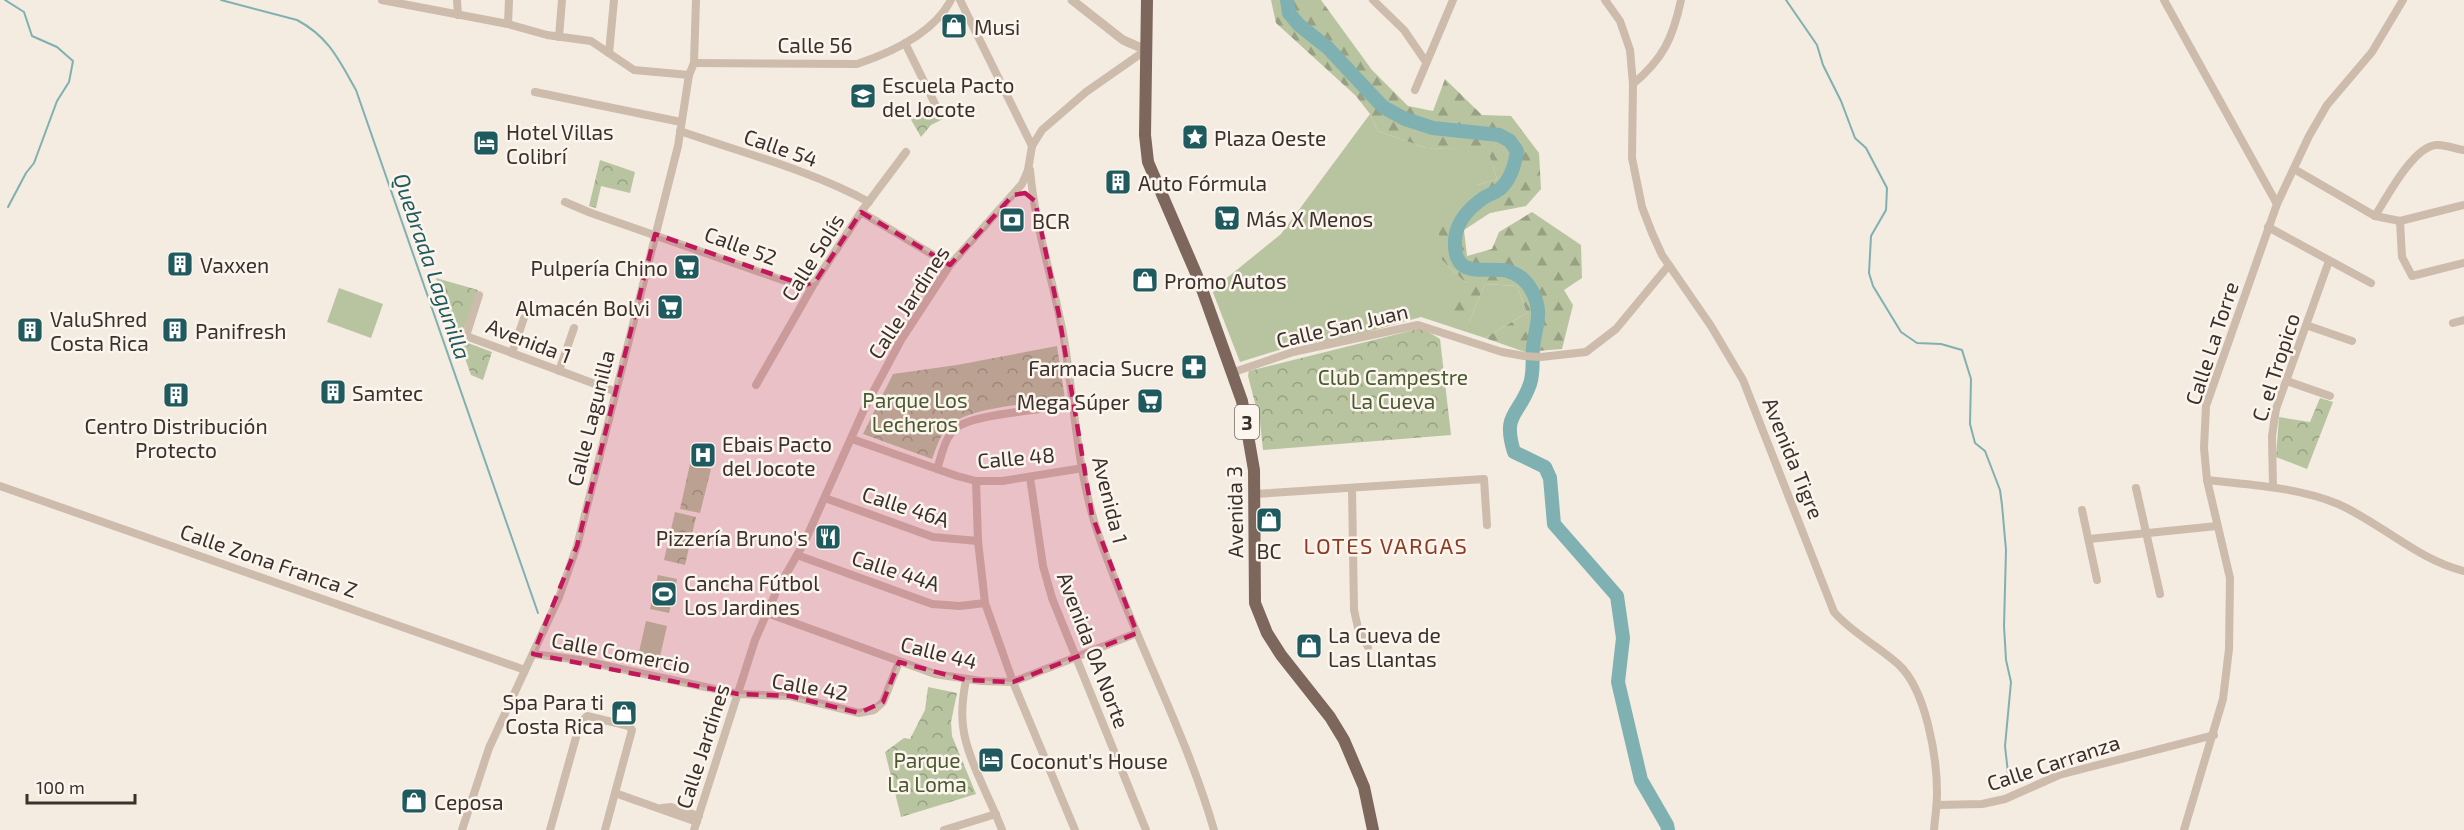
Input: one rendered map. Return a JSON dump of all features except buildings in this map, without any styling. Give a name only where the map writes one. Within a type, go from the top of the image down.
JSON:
[{"type":"main road","name":"Avenida 3","points":[[1147,0],[1145,135],[1148,162],[1155,183],[1198,278],[1234,372],[1242,401],[1252,448],[1255,494],[1253,582],[1258,615],[1281,654],[1330,717],[1344,740],[1364,787],[1372,830]]},
{"type":"street","points":[[382,0],[508,24],[559,37],[591,41],[634,70],[689,75]]},
{"type":"street","points":[[458,0],[458,15]]},
{"type":"street","points":[[508,24],[509,0]]},
{"type":"street","points":[[559,37],[562,0]]},
{"type":"street","points":[[609,53],[614,0]]},
{"type":"street","name":"Calle Lagunilla","points":[[462,830],[489,748],[570,567],[614,391],[668,191],[689,75],[694,63],[696,0]]},
{"type":"street","name":"Calle 56","points":[[694,63],[779,62],[848,65],[878,57],[905,43],[932,22],[951,0]]},
{"type":"street","points":[[960,0],[1032,146]]},
{"type":"street","points":[[1072,0],[1123,40],[1146,50]]},
{"type":"street","points":[[1373,0],[1404,30],[1426,62]]},
{"type":"street","points":[[1415,90],[1453,0]]},
{"type":"street","name":"Avenida Tigre","points":[[1605,0],[1613,8],[1630,50],[1633,84],[1631,150],[1636,182],[1652,233],[1669,265],[1711,326],[1743,380],[1834,612],[1845,624],[1899,665],[1916,691],[1930,734],[1937,782],[1935,830]]},
{"type":"street","points":[[1633,84],[1649,70],[1667,46],[1681,0]]},
{"type":"street","points":[[2164,0],[2277,204]]},
{"type":"street","name":"Calle La Torre","points":[[2184,830],[2223,699],[2231,609],[2230,578],[2207,480],[2204,448],[2206,406],[2210,390],[2260,255],[2268,226],[2294,169],[2327,105],[2372,52],[2403,0]]},
{"type":"street","points":[[905,43],[937,108]]},
{"type":"street","name":"Calle Jardines","points":[[696,823],[755,639],[825,498],[865,406],[901,340],[950,265],[992,215],[1013,195],[1026,177],[1032,146],[1042,130],[1086,92],[1146,50]]},
{"type":"street","points":[[535,92],[681,122]]},
{"type":"street","name":"Calle 54","points":[[680,131],[846,189],[869,202]]},
{"type":"street","points":[[2374,216],[2417,154],[2428,146],[2438,144],[2463,153]]},
{"type":"street","name":"Calle Solís","points":[[756,385],[815,282],[861,212],[906,152]]},
{"type":"street","name":"Avenida 1","points":[[1029,162],[1059,315],[1083,468],[1099,539],[1196,776],[1214,830]]},
{"type":"street","points":[[2294,169],[2374,216],[2400,221],[2464,205]]},
{"type":"street","points":[[1013,195],[1025,193],[1035,201]]},
{"type":"street","name":"Calle 52","points":[[565,202],[794,284],[804,285],[815,282]]},
{"type":"street","points":[[861,212],[950,265]]},
{"type":"street","points":[[2400,221],[2402,257],[2412,276],[2464,263]]},
{"type":"street","points":[[2268,226],[2371,283]]},
{"type":"street","name":"C. el Tropico","points":[[2273,487],[2273,422],[2329,261]]},
{"type":"street","name":"Calle San Juan","points":[[1234,372],[1293,352],[1418,324],[1502,352],[1541,357],[1574,355],[1586,352],[1597,345],[1609,332],[1616,329],[1669,265]]},
{"type":"street","name":"Avenida 1","points":[[479,295],[466,336],[614,391]]},
{"type":"street","points":[[512,353],[524,318]]},
{"type":"street","points":[[2453,322],[2464,320]]},
{"type":"street","points":[[2307,324],[2352,341]]},
{"type":"street","points":[[559,371],[574,328]]},
{"type":"street","points":[[2287,381],[2330,396]]},
{"type":"street","points":[[937,469],[948,437],[962,424],[979,419],[1073,405]]},
{"type":"street","name":"Calle 48","points":[[852,439],[976,481],[1030,477],[1083,468]]},
{"type":"street","name":"Avenida 0A Norte","points":[[1030,477],[1047,582],[1075,658],[1146,830]]},
{"type":"street","points":[[1255,494],[1484,479],[1487,525]]},
{"type":"street","points":[[2207,480],[2273,487],[2339,505],[2442,563],[2464,571]]},
{"type":"street","points":[[976,481],[978,541],[985,603],[1013,682],[1075,830]]},
{"type":"street","name":"Calle Zona Franca Z","points":[[0,486],[525,670]]},
{"type":"street","points":[[1352,488],[1354,610],[1358,628],[1368,647]]},
{"type":"street","points":[[2136,488],[2160,594]]},
{"type":"street","name":"Calle 46A","points":[[825,498],[933,537],[978,541]]},
{"type":"street","points":[[2082,510],[2097,580]]},
{"type":"street","points":[[2089,539],[2217,526]]},
{"type":"street","name":"Calle 44A","points":[[797,555],[932,604],[960,606],[985,603]]},
{"type":"street","name":"Calle 44","points":[[767,613],[899,662],[935,674],[966,680],[1013,682],[1137,633]]},
{"type":"street","name":"Calle Comercio","points":[[533,654],[579,660],[738,694]]},
{"type":"street","name":"Calle 42","points":[[738,694],[790,696],[859,713],[874,710],[886,697],[899,662]]},
{"type":"street","points":[[966,680],[962,710],[963,729],[1002,830]]},
{"type":"street","points":[[550,830],[580,723],[586,716],[629,726],[632,734],[605,830]]},
{"type":"street","name":"Calle Carranza","points":[[1937,805],[1982,804],[2005,799],[2059,775],[2214,735]]},
{"type":"street","points":[[615,793],[662,808],[696,823]]},
{"type":"street","points":[[944,830],[996,814]]},
{"type":"highlighted area","points":[[1025,193],[1035,201],[1059,315],[1092,515],[1137,633],[1013,682],[966,680],[899,662],[883,702],[859,713],[790,696],[738,694],[533,654],[577,546],[655,234],[804,285],[815,282],[861,212],[950,265],[1013,195]]},
{"type":"green space","points":[[1271,0],[1321,0],[1372,70],[1408,106],[1433,111],[1445,79],[1482,115],[1511,116],[1539,153],[1541,189],[1526,206],[1490,213],[1464,230],[1467,256],[1492,249],[1499,232],[1532,212],[1581,245],[1582,278],[1564,290],[1573,305],[1562,349],[1525,352],[1485,338],[1527,313],[1517,286],[1485,284],[1469,322],[1452,312],[1466,283],[1442,260],[1437,216],[1478,185],[1497,179],[1488,150],[1426,148],[1378,131],[1370,114],[1356,96],[1276,23]]},
{"type":"green space","points":[[928,107],[931,115],[939,117],[945,114],[947,117],[931,125],[921,137],[910,118]]},
{"type":"green space","points":[[1370,114],[1378,131],[1426,148],[1488,149],[1497,179],[1478,185],[1442,260],[1466,283],[1469,322],[1485,284],[1517,286],[1527,313],[1485,338],[1421,317],[1342,339],[1295,345],[1240,362],[1212,290],[1281,234]]},
{"type":"green space","points":[[600,160],[635,172],[630,193],[601,186],[596,208],[589,206]]},
{"type":"green space","points":[[436,278],[478,290],[460,340],[492,352],[483,380],[471,375]]},
{"type":"green space","points":[[339,288],[383,304],[371,338],[327,322]]},
{"type":"green space","name":"Club Campestre La Cueva","points":[[1422,328],[1440,339],[1451,435],[1263,450],[1260,422],[1248,376],[1249,371]]},
{"type":"green space","name":"Parque Los Lecheros","points":[[1057,346],[1065,399],[1001,407],[968,415],[955,421],[946,429],[932,459],[863,434],[893,374],[957,365]]},
{"type":"green space","points":[[2320,398],[2333,402],[2307,469],[2276,457],[2279,417],[2310,422]]},
{"type":"green space","points":[[690,464],[711,469],[700,513],[680,509]]},
{"type":"green space","points":[[675,512],[696,517],[685,565],[664,560]]},
{"type":"green space","name":"Cancha Fútbol Los Jardines","points":[[658,575],[677,579],[669,613],[650,609]]},
{"type":"green space","points":[[646,621],[667,626],[658,665],[637,661]]},
{"type":"green space","name":"Parque La Loma","points":[[928,687],[957,693],[951,722],[952,736],[976,794],[901,817],[885,752],[904,738],[910,739],[925,710]]},
{"type":"waterway","points":[[5,0],[24,12],[32,36],[57,47],[73,61],[69,82],[57,101],[34,163],[26,173],[8,207]]},
{"type":"waterway","name":"Quebrada Lagunilla","points":[[221,0],[297,20],[308,27],[332,50],[356,90],[538,613]]},
{"type":"waterway","points":[[1287,0],[1289,13],[1299,25],[1328,48],[1383,107],[1405,119],[1433,128],[1499,135],[1510,141],[1517,151],[1512,171],[1504,184],[1474,205],[1461,221],[1456,233],[1456,253],[1459,261],[1465,267],[1508,271],[1522,278],[1536,299],[1538,320],[1533,348],[1532,375],[1526,395],[1511,422],[1514,452],[1545,467],[1550,478],[1554,524],[1617,596],[1623,638],[1618,682],[1641,780],[1668,830]]},
{"type":"waterway","points":[[1786,0],[1817,45],[1823,65],[1841,101],[1855,138],[1866,148],[1887,188],[1886,210],[1871,236],[1869,273],[1873,286],[1901,332],[1917,343],[1941,344],[1962,350],[1971,379],[1970,424],[1975,443],[1985,451],[2000,490],[2002,505],[2006,550],[2004,626],[2006,660],[2011,682],[2005,746],[2008,773]]},
{"type":"place","name":"Musi","points":[[954,26]]},
{"type":"place","name":"Escuela Pacto del Jocote","points":[[863,96]]},
{"type":"place","name":"Plaza Oeste","points":[[1195,137]]},
{"type":"place","name":"Hotel Villas Colibrí","points":[[486,143]]},
{"type":"place","name":"Auto Fórmula","points":[[1118,182]]},
{"type":"place","name":"Más X Menos","points":[[1227,218]]},
{"type":"place","name":"BCR","points":[[1012,220]]},
{"type":"place","name":"Vaxxen","points":[[180,264]]},
{"type":"place","name":"Pulpería Chino","points":[[687,267]]},
{"type":"place","name":"Promo Autos","points":[[1145,280]]},
{"type":"place","name":"Almacén Bolvi","points":[[670,307]]},
{"type":"place","name":"ValuShred Costa Rica","points":[[30,330]]},
{"type":"place","name":"Panifresh","points":[[175,330]]},
{"type":"place","name":"Farmacia Sucre","points":[[1194,367]]},
{"type":"place","name":"Samtec","points":[[333,392]]},
{"type":"place","name":"Centro Distribución Protecto","points":[[176,395]]},
{"type":"place","name":"Mega Súper","points":[[1150,401]]},
{"type":"place","name":"Ebais Pacto del Jocote","points":[[703,455]]},
{"type":"place","name":"BC","points":[[1269,520]]},
{"type":"place","name":"Pizzería Bruno's","points":[[828,537]]},
{"type":"place","name":"Cancha Fútbol Los Jardines","points":[[664,594]]},
{"type":"place","name":"La Cueva de Las Llantas","points":[[1309,646]]},
{"type":"place","name":"Spa Para ti Costa Rica","points":[[624,713]]},
{"type":"place","name":"Coconut's House","points":[[991,760]]},
{"type":"place","name":"Ceposa","points":[[414,801]]},
{"type":"district","name":"LOTES VARGAS","points":[[1386,545]]}]
